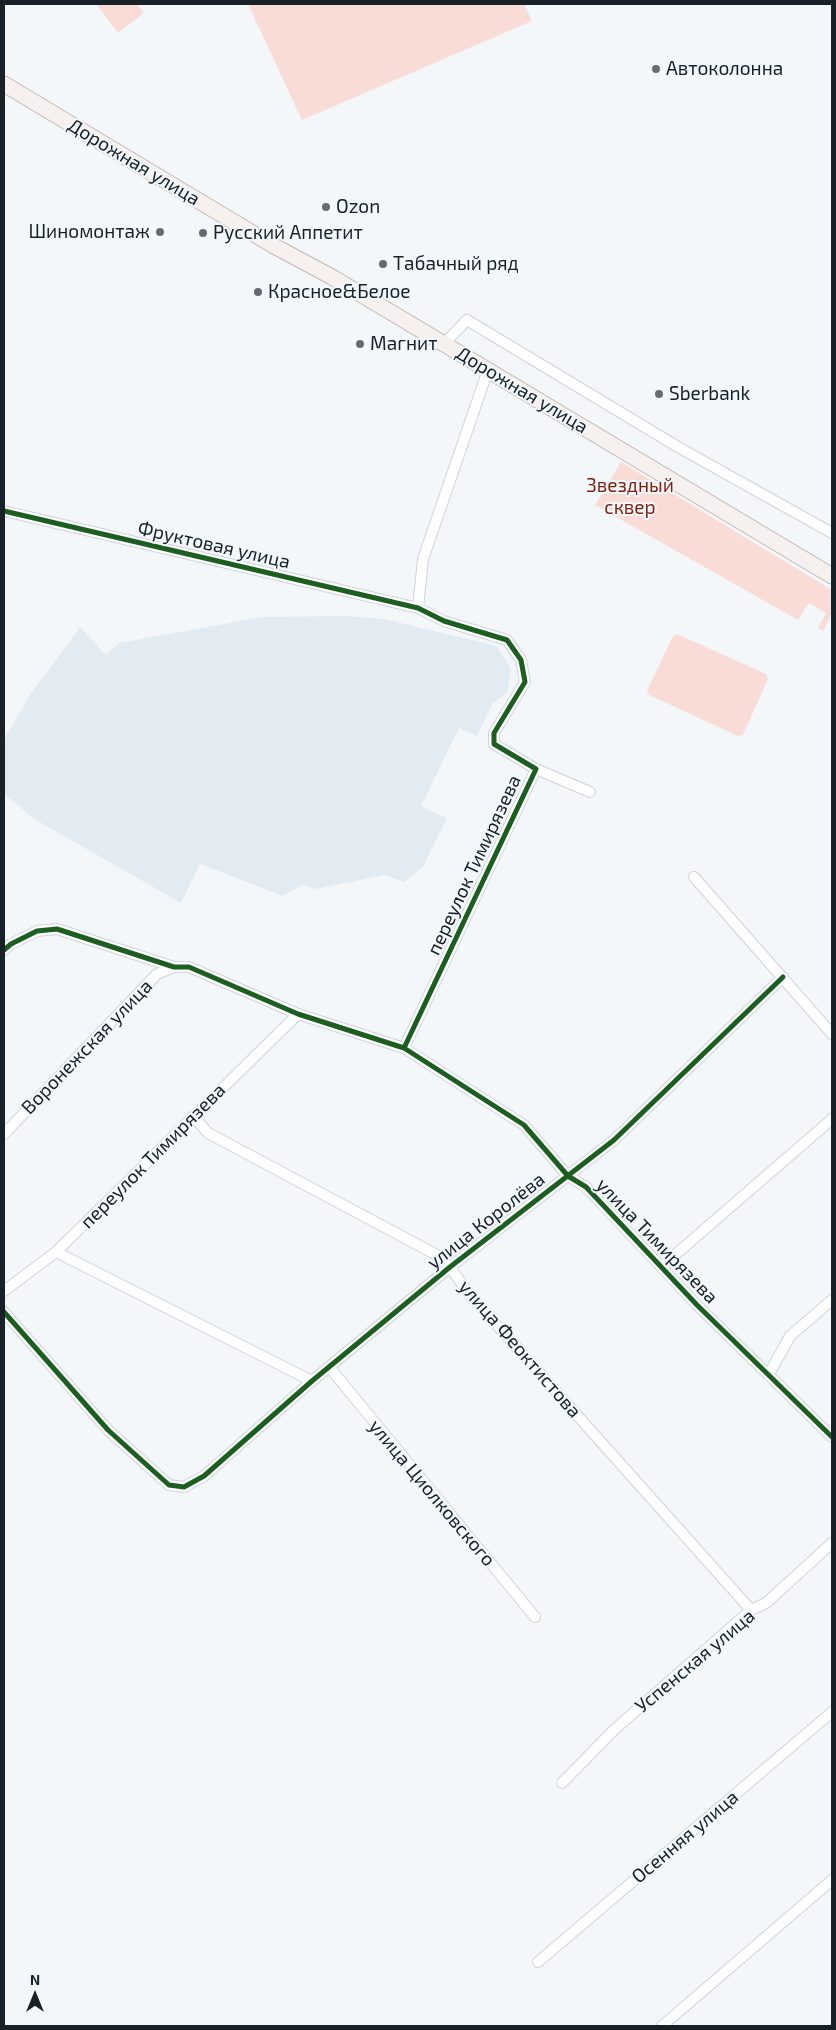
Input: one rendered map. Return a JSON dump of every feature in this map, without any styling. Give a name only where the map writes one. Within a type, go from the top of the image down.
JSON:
[{"type":"main road","name":"Дорожная улица","points":[[4,84],[274,246],[332,277],[832,576]]},
{"type":"street","points":[[444,344],[467,320],[678,447],[832,533]]},
{"type":"street","points":[[418,608],[423,559],[488,370]]},
{"type":"street","name":"Фруктовая улица","points":[[4,511],[418,608]]},
{"type":"street","name":"переулок Тимирязева","points":[[404,1048],[536,769],[494,744],[494,733],[525,682],[521,660],[507,640],[444,621],[418,608]]},
{"type":"street","points":[[536,769],[590,792]]},
{"type":"street","points":[[694,878],[832,1034]]},
{"type":"street","name":"улица Тимирязева","points":[[4,950],[11,944],[37,931],[57,929],[174,967],[189,967],[298,1014],[404,1048],[524,1125],[568,1176],[586,1187],[697,1305],[832,1437]]},
{"type":"street","name":"Воронежская улица","points":[[4,1134],[157,974],[174,967]]},
{"type":"street","name":"улица Королёва","points":[[4,1312],[108,1430],[169,1485],[184,1487],[204,1476],[312,1381],[330,1368],[450,1266],[614,1140],[783,977]]},
{"type":"street","name":"переулок Тимирязева","points":[[4,1291],[56,1252],[298,1014]]},
{"type":"street","name":"улица Феоктистова","points":[[193,1116],[208,1133],[435,1254],[450,1266],[468,1293],[751,1610]]},
{"type":"street","points":[[661,1267],[832,1119]]},
{"type":"street","points":[[56,1252],[312,1381]]},
{"type":"street","points":[[769,1374],[790,1336],[832,1300]]},
{"type":"street","name":"улица Циолковского","points":[[330,1368],[535,1617]]},
{"type":"street","name":"Успенская улица","points":[[562,1783],[615,1729],[751,1610],[766,1603],[832,1543]]},
{"type":"street","name":"Осенняя улица","points":[[538,1962],[832,1712]]},
{"type":"street","points":[[662,2026],[832,1880]]},
{"type":"shaded area","points":[[344,616],[384,619],[497,646],[511,669],[507,693],[493,703],[477,736],[459,728],[421,806],[447,818],[423,867],[404,882],[384,875],[316,889],[303,885],[283,896],[200,864],[181,903],[34,819],[4,794],[4,739],[30,695],[80,627],[106,655],[119,643],[262,617]]},
{"type":"green space","points":[[96,4],[137,4],[144,13],[118,33]]},
{"type":"green space","points":[[248,4],[524,4],[532,21],[302,120]]},
{"type":"green space","name":"Звездный сквер","points":[[621,462],[832,590],[832,613],[823,631],[818,628],[826,613],[809,603],[798,620],[595,505]]},
{"type":"green space","points":[[677,634],[766,674],[768,679],[743,735],[738,736],[649,695],[647,691],[673,636]]},
{"type":"cycle path","points":[[4,511],[418,608],[444,621],[507,640],[521,660],[525,682],[494,733],[494,744],[536,769],[404,1048]]},
{"type":"cycle path","points":[[4,950],[11,944],[37,931],[57,929],[174,967],[189,967],[298,1014],[404,1048],[524,1125],[568,1176],[586,1187],[697,1305],[832,1437]]},
{"type":"cycle path","points":[[4,1312],[108,1430],[169,1485],[184,1487],[204,1476],[312,1381],[450,1267],[614,1140],[783,977]]},
{"type":"place","name":"Автоколонна","points":[[656,69]]},
{"type":"place","name":"Ozon","points":[[326,207]]},
{"type":"place","name":"Шиномонтаж","points":[[160,232]]},
{"type":"place","name":"Русский Аппетит","points":[[203,233]]},
{"type":"place","name":"Табачный ряд","points":[[383,264]]},
{"type":"place","name":"Красное&Белое","points":[[258,292]]},
{"type":"place","name":"Магнит","points":[[360,344]]},
{"type":"place","name":"Sberbank","points":[[659,394]]}]
